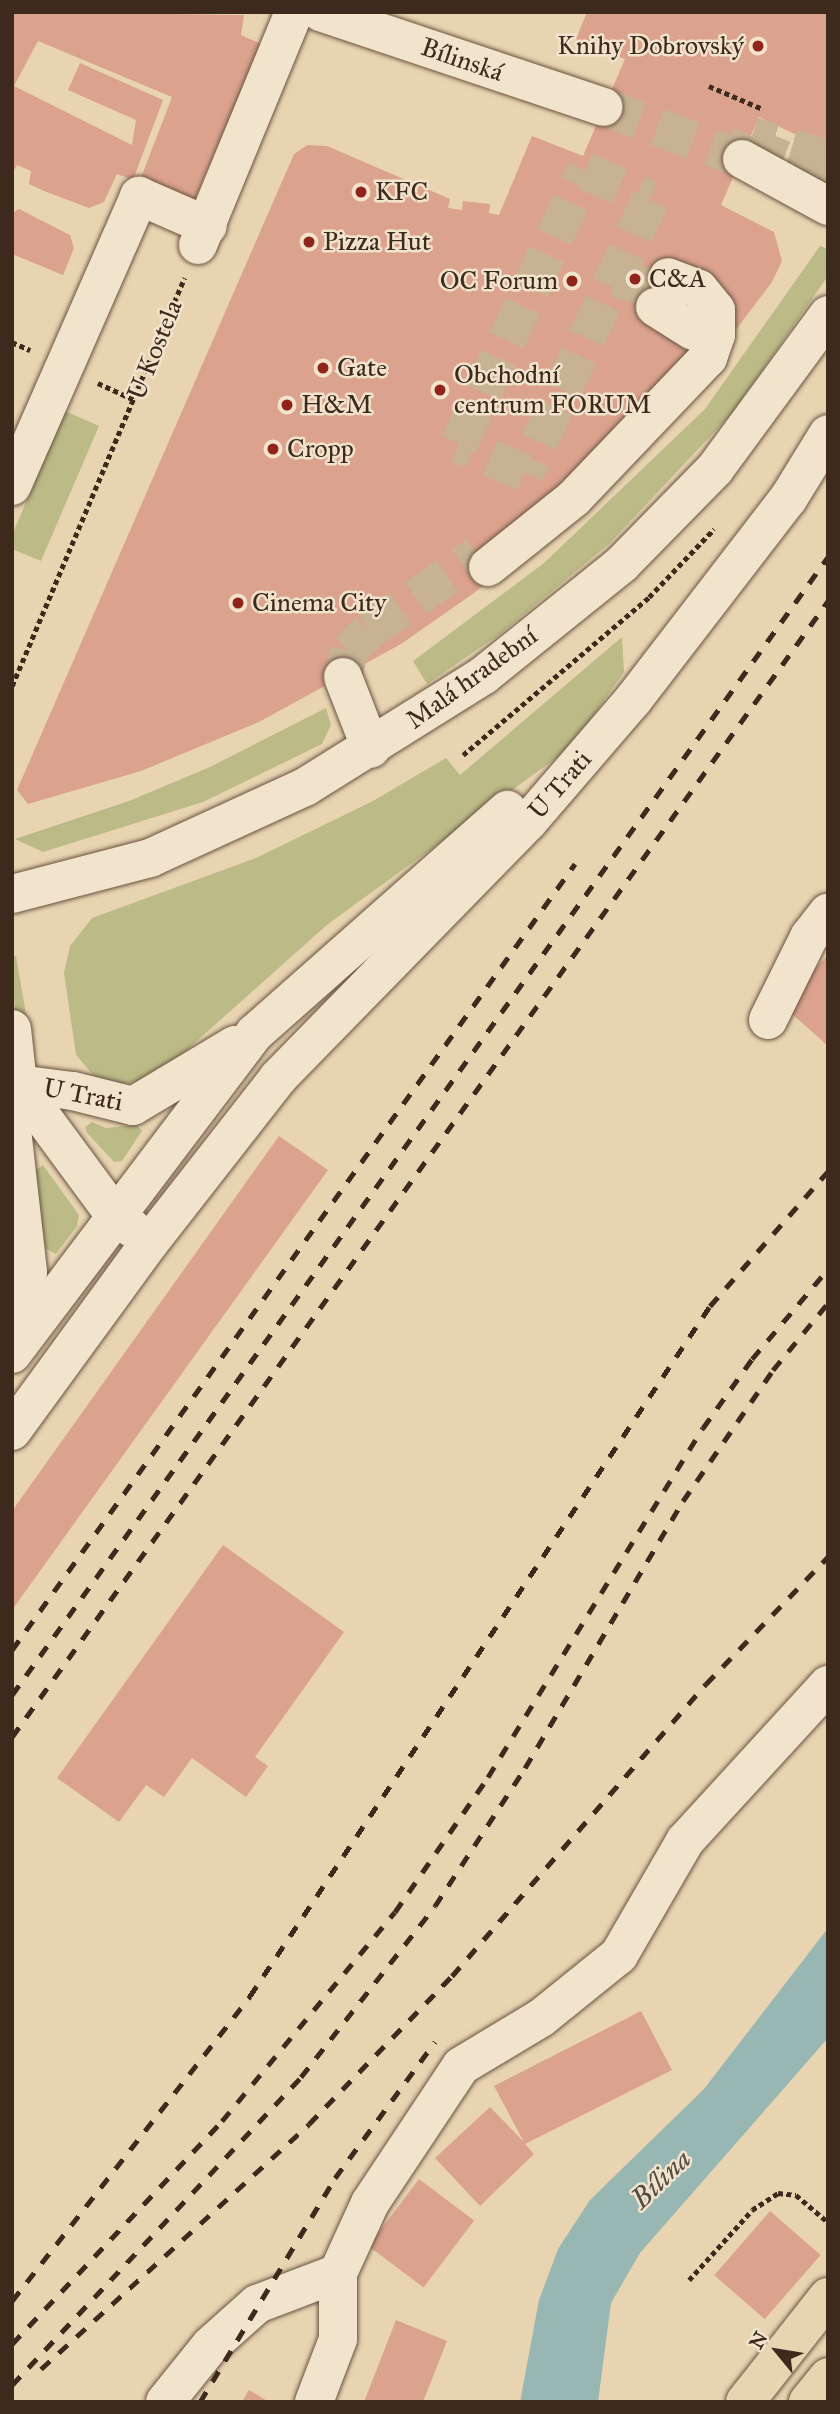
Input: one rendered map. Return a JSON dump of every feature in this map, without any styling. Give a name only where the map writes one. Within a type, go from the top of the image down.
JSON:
[{"type":"main road","points":[[745,2402],[828,2297]]},
{"type":"main road","points":[[808,2402],[828,2377]]},
{"type":"street","points":[[12,486],[139,196],[203,236],[294,12]]},
{"type":"street","name":"Bílinská","points":[[320,12],[604,107]]},
{"type":"street","points":[[742,159],[828,205]]},
{"type":"street","points":[[672,285],[716,310],[716,335],[708,358],[574,498],[483,561],[650,399],[688,352],[693,331],[672,285]]},
{"type":"street","name":"Malá hradební","points":[[12,894],[150,858],[305,787],[371,749],[484,675],[622,564],[715,469],[828,315]]},
{"type":"street","points":[[633,700],[788,499],[828,434]]},
{"type":"street","points":[[788,499],[828,458]]},
{"type":"street","points":[[343,677],[371,749]]},
{"type":"street","name":"U Trati","points":[[15,1089],[73,1091],[133,1106],[255,1033],[633,700]]},
{"type":"street","name":"U Trati","points":[[12,1432],[150,1242],[278,1078],[528,821],[633,700]]},
{"type":"street","points":[[768,1020],[808,937],[828,913]]},
{"type":"street","name":"U Trati","points":[[12,1029],[15,1089],[114,1214],[150,1242]]},
{"type":"street","name":"U Trati","points":[[12,1354],[114,1214],[255,1033]]},
{"type":"street","name":"U Trati","points":[[12,1129],[28,1272],[12,1329]]},
{"type":"street","points":[[314,2402],[338,2339],[338,2273],[370,2203],[461,2066],[541,2018],[619,1955],[685,1841],[828,1685]]},
{"type":"street","points":[[165,2402],[210,2346],[257,2304],[338,2273]]},
{"type":"path","points":[[709,86],[763,109]]},
{"type":"path","name":"U Kostela","points":[[12,686],[203,236]]},
{"type":"path","points":[[690,2280],[752,2210],[778,2193],[796,2195],[828,2222]]},
{"type":"shaded area","points":[[820,246],[828,249],[828,276],[733,412],[610,543],[500,634],[427,684],[413,661],[544,563],[705,409]]},
{"type":"shaded area","points":[[65,411],[99,426],[41,561],[12,549],[12,535]]},
{"type":"shaded area","points":[[622,637],[624,672],[570,748],[328,924],[162,1072],[143,1081],[111,1085],[93,1075],[76,1055],[64,973],[70,946],[92,918],[256,858],[373,801],[446,758],[460,775]]},
{"type":"shaded area","points":[[326,708],[331,725],[322,744],[203,802],[43,852],[15,839],[129,801],[210,767]]},
{"type":"shaded area","points":[[16,956],[33,1055],[25,1070],[12,989],[12,957]]},
{"type":"shaded area","points":[[92,1122],[106,1128],[137,1125],[142,1131],[122,1161],[114,1162],[87,1133],[85,1127]]},
{"type":"shaded area","points":[[43,1165],[79,1215],[77,1226],[56,1254],[46,1249],[33,1172]]},
{"type":"water","name":"Bílina","points":[[828,1928],[828,2038],[640,2253],[611,2303],[598,2402],[520,2402],[539,2300],[558,2249],[590,2200],[704,2089]]},
{"type":"building","points":[[12,12],[244,15],[241,35],[261,44],[192,206],[139,183],[172,97],[38,41],[14,86],[132,145],[136,120],[68,90],[80,63],[163,100],[133,180],[117,174],[104,202],[89,208],[29,184],[31,171],[17,165],[12,174]]},
{"type":"building","name":"Obchodní centrum FORUM","points":[[587,12],[828,12],[828,150],[759,117],[721,205],[774,232],[782,261],[772,282],[716,356],[543,538],[474,593],[401,644],[259,722],[141,771],[28,804],[17,790],[294,154],[307,145],[327,146],[450,199],[448,208],[462,210],[463,201],[490,204],[489,213],[499,215],[532,136],[583,156],[625,59],[576,39]]},
{"type":"building","points":[[19,209],[70,235],[74,248],[63,275],[12,254],[12,213]]},
{"type":"building","points":[[828,955],[828,1046],[782,1005]]},
{"type":"building","points":[[279,1136],[328,1170],[12,1610],[12,1511]]},
{"type":"building","points":[[223,1545],[344,1632],[255,1757],[268,1766],[246,1797],[192,1758],[164,1797],[146,1785],[119,1822],[57,1778]]},
{"type":"building","points":[[641,2011],[672,2070],[525,2144],[534,2154],[480,2206],[435,2158],[490,2107],[524,2142],[494,2086]]},
{"type":"building","points":[[419,2179],[474,2221],[424,2288],[368,2246]]},
{"type":"building","points":[[770,2211],[821,2255],[765,2319],[714,2275]]},
{"type":"building","points":[[396,2320],[447,2341],[423,2402],[364,2402]]},
{"type":"building","points":[[249,2390],[269,2402],[242,2402]]},
{"type":"tunnel","points":[[604,107],[742,159]]},
{"type":"tunnel","points":[[828,159],[752,136],[748,145],[828,178]]},
{"type":"tunnel","points":[[585,171],[650,200],[525,473],[459,444],[585,171]]},
{"type":"tunnel","points":[[615,278],[662,291]]},
{"type":"tunnel","points":[[343,677],[349,651],[369,630],[478,555]]},
{"type":"railway","points":[[12,1695],[828,557]]},
{"type":"railway","points":[[12,1737],[828,601]]},
{"type":"railway","points":[[12,1650],[575,864]]},
{"type":"railway","points":[[12,2301],[250,1996],[710,1306],[828,1171]]},
{"type":"railway","points":[[12,2344],[222,2121],[395,1912],[488,1777],[703,1428],[752,1359],[828,1269]]},
{"type":"railway","points":[[12,2385],[301,2077],[435,1906],[525,1768],[683,1501],[773,1370],[828,1303]]},
{"type":"railway","points":[[41,2369],[309,2124],[452,1976],[706,1684],[828,1557]]},
{"type":"railway","points":[[200,2402],[335,2178],[435,2042]]},
{"type":"place","name":"Knihy Dobrovský","points":[[758,46]]},
{"type":"place","name":"KFC","points":[[361,192]]},
{"type":"place","name":"Pizza Hut","points":[[309,242]]},
{"type":"place","name":"C&A","points":[[635,279]]},
{"type":"place","name":"OC Forum","points":[[572,281]]},
{"type":"place","name":"Gate","points":[[323,368]]},
{"type":"place","name":"Obchodní centrum FORUM","points":[[440,390]]},
{"type":"place","name":"H&M","points":[[287,405]]},
{"type":"place","name":"Cropp","points":[[273,449]]},
{"type":"place","name":"Cinema City","points":[[238,603]]}]
